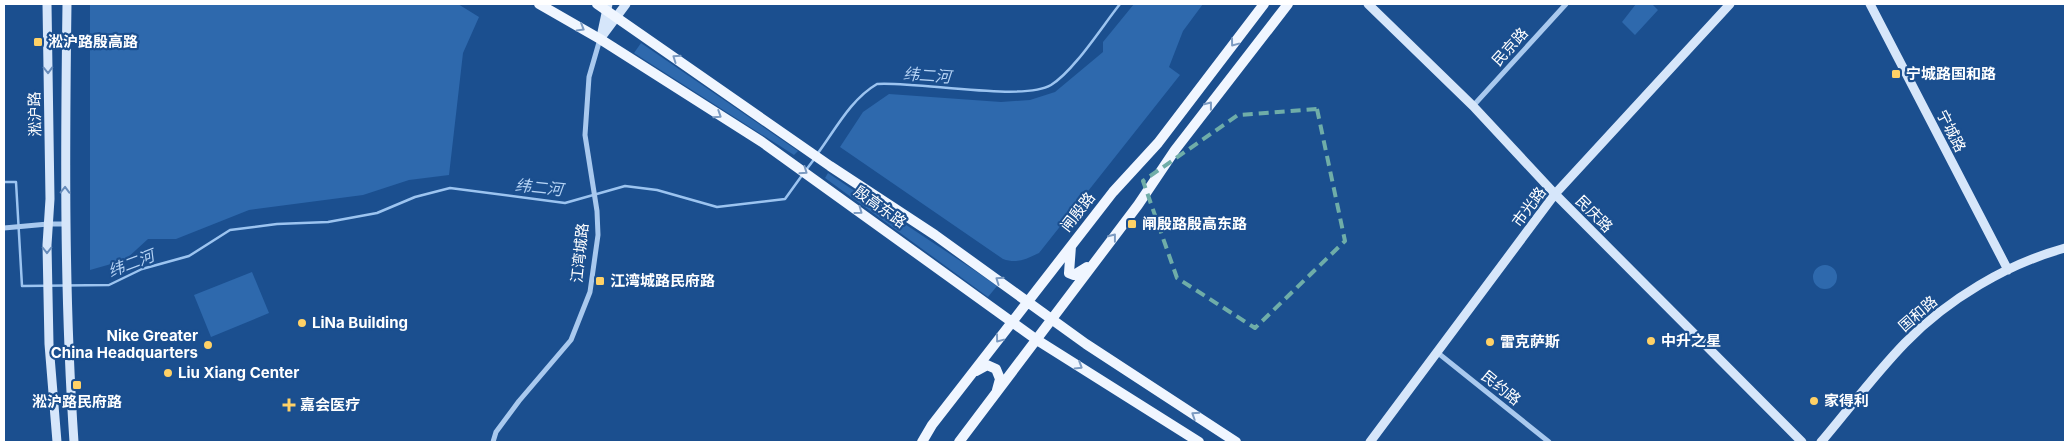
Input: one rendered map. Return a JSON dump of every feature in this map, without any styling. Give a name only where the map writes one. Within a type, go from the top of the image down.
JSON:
[{"type":"main road","name":"殷高东路","points":[[539,4],[600,40],[789,161],[1038,340],[1199,442]]},
{"type":"main road","name":"闸殷路","points":[[922,442],[932,425],[1028,300],[1113,192],[1158,143],[1264,4]]},
{"type":"main road","points":[[959,442],[1038,340],[1138,205],[1174,150],[1288,4]]},
{"type":"main road","name":"殷高东路","points":[[603,5],[830,166],[1028,300],[1086,344],[1236,442]]},
{"type":"main road","points":[[1071,245],[1068,269],[1071,275],[1083,271],[1099,256]]},
{"type":"main road","points":[[971,376],[981,367],[991,366],[996,368],[1000,379],[996,394]]},
{"type":"street","name":"淞沪路","points":[[47,4],[50,199],[48,224],[49,344],[57,442]]},
{"type":"street","name":"淞沪路","points":[[67,4],[65,224],[74,442]]},
{"type":"street","name":"江湾城路","points":[[600,40],[626,4]]},
{"type":"street","name":"民庆路","points":[[1368,4],[1473,106],[1555,194],[1802,442]]},
{"type":"street","name":"民京路","points":[[1473,106],[1566,4]]},
{"type":"street","name":"市光路","points":[[1370,442],[1555,194],[1730,4]]},
{"type":"street","name":"宁城路","points":[[1870,4],[2008,270]]},
{"type":"street","name":"江湾城路","points":[[493,442],[496,432],[519,400],[567,345],[581,318],[590,292],[596,257],[597,211],[585,134],[586,104],[589,77],[600,40],[603,5]]},
{"type":"street","points":[[4,228],[65,224]]},
{"type":"street","name":"国和路","points":[[1822,442],[1888,362],[1922,327],[1957,299],[2008,270],[2065,248]]},
{"type":"street","name":"民约路","points":[[1438,353],[1548,442]]},
{"type":"highlighted area","points":[[1317,109],[1345,241],[1255,328],[1177,278],[1143,181],[1238,115]]},
{"type":"shaded area","points":[[90,4],[458,4],[479,17],[463,53],[449,175],[409,180],[363,195],[249,210],[176,239],[148,239],[125,260],[90,270]]},
{"type":"shaded area","points":[[1134,4],[1203,4],[1183,31],[1169,67],[1180,75],[1039,253],[1017,261],[1003,259],[840,147],[863,112],[889,94],[1001,102],[1030,100],[1055,92],[1103,52],[1103,42]]},
{"type":"shaded area","points":[[1636,4],[1652,4],[1658,10],[1635,35],[1622,22]]},
{"type":"shaded area","points":[[641,43],[798,151],[794,155],[634,53]]},
{"type":"shaded area","points":[[828,173],[997,286],[988,297],[825,178]]},
{"type":"shaded area","points":[[1825,265],[1834,268],[1837,277],[1834,286],[1825,289],[1816,286],[1813,277],[1816,268]]},
{"type":"shaded area","points":[[252,272],[269,313],[211,337],[194,295]]},
{"type":"waterway","name":"纬二河","points":[[818,153],[851,106],[877,84],[1017,92],[1037,90],[1051,85],[1078,59],[1120,4]]},
{"type":"waterway","name":"纬二河","points":[[806,170],[815,158]]},
{"type":"waterway","name":"纬二河","points":[[4,182],[16,182],[22,286],[109,285],[142,269],[189,256],[230,230],[277,224],[328,222],[377,213],[415,197],[450,188],[565,203],[625,186],[657,190],[717,207],[785,199],[803,174]]},
{"type":"place","name":"淞沪路殷高路","points":[[38,42]]},
{"type":"place","name":"宁城路国和路","points":[[1896,74]]},
{"type":"place","name":"闸殷路殷高东路","points":[[1132,224]]},
{"type":"place","name":"江湾城路民府路","points":[[600,281]]},
{"type":"place","name":"LiNa Building","points":[[302,323]]},
{"type":"place","name":"中升之星","points":[[1651,341]]},
{"type":"place","name":"雷克萨斯","points":[[1490,342]]},
{"type":"place","name":"Nike Greater China Headquarters","points":[[208,345]]},
{"type":"place","name":"Liu Xiang Center","points":[[168,373]]},
{"type":"place","name":"淞沪路民府路","points":[[77,385]]},
{"type":"place","name":"家得利","points":[[1814,401]]},
{"type":"place","name":"嘉会医疗","points":[[289,405]]}]
